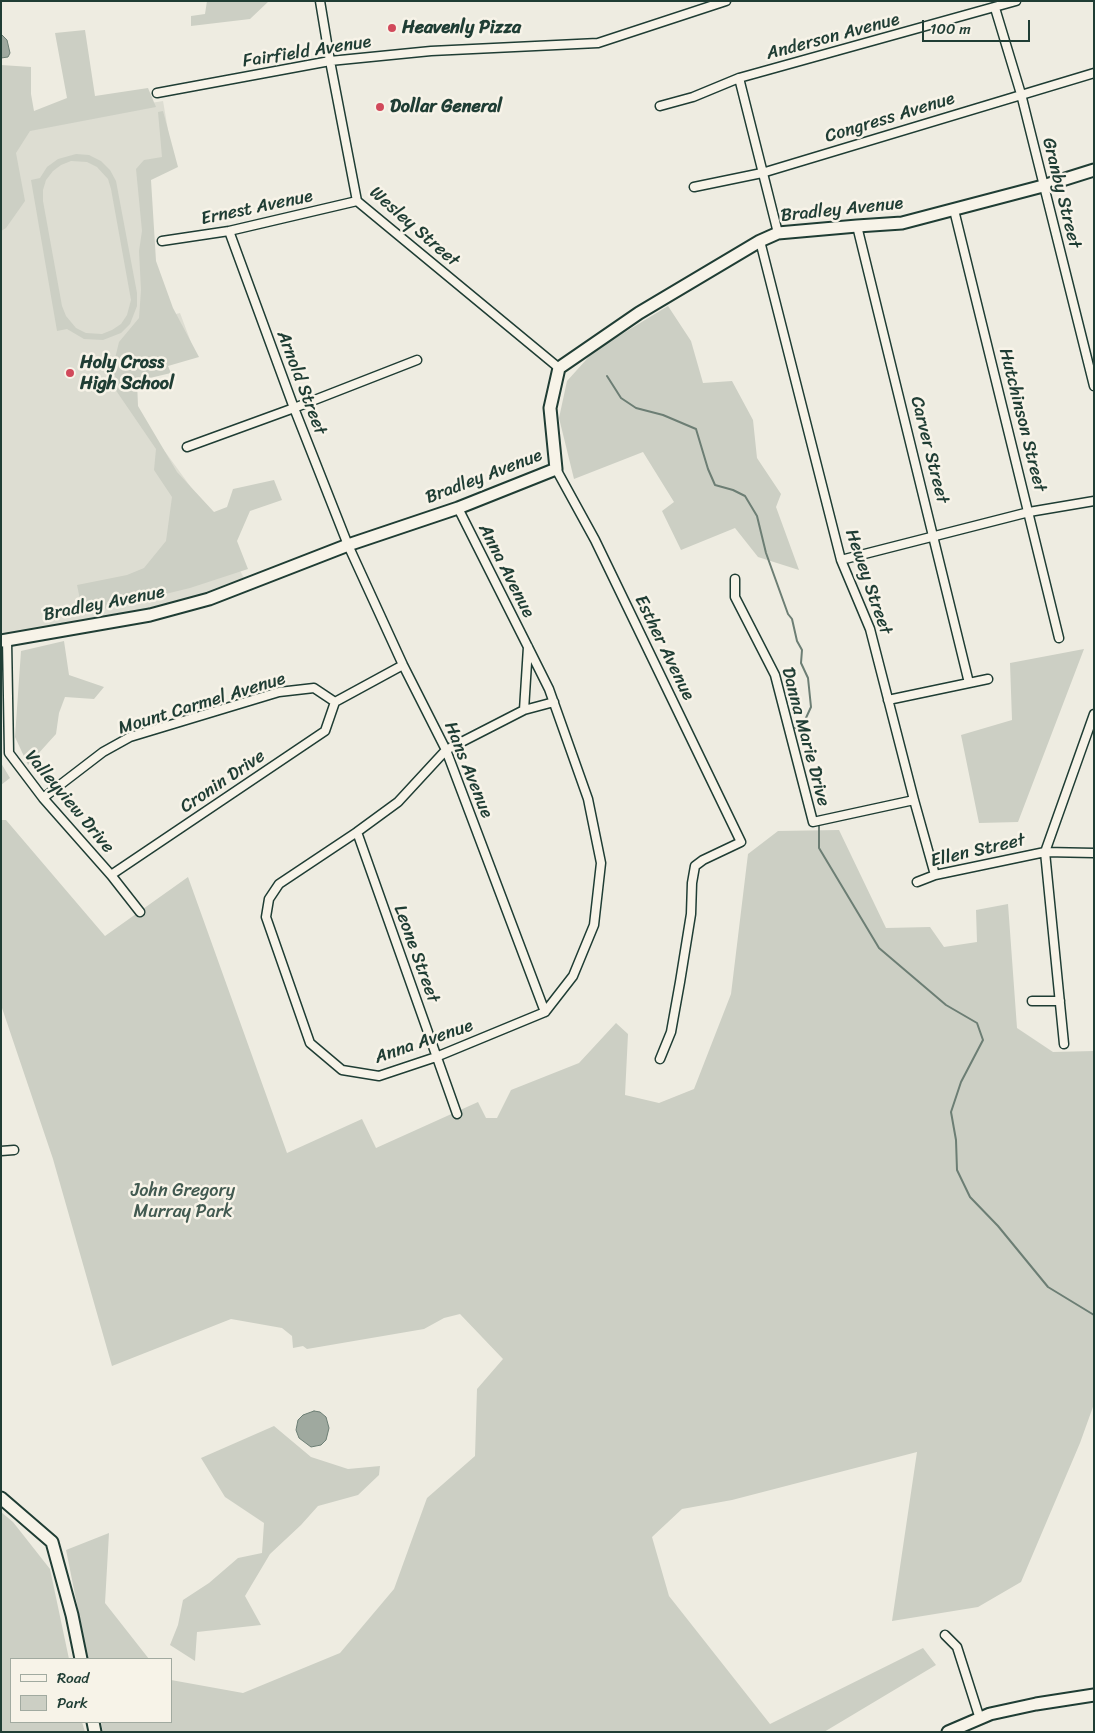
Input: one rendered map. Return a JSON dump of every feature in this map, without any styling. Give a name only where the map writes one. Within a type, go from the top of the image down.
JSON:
[{"type":"street","name":"Wesley Street","points":[[320,1],[357,201],[559,368]]},
{"type":"street","name":"Fairfield Avenue","points":[[157,93],[330,61],[431,52],[598,43],[726,1]]},
{"type":"street","name":"Anderson Avenue","points":[[660,106],[693,97],[739,78],[1016,1]]},
{"type":"street","name":"Granby Street","points":[[994,8],[1021,94],[1094,386]]},
{"type":"street","name":"Congress Avenue","points":[[694,187],[762,173],[1094,73]]},
{"type":"street","points":[[739,78],[778,233]]},
{"type":"street","name":"Bradley Avenue","points":[[4,640],[150,616],[209,599],[348,545],[458,508],[556,469],[550,408],[559,368],[639,314],[760,241],[778,233],[902,224],[1043,186],[1094,170]]},
{"type":"street","name":"Ernest Avenue","points":[[162,241],[229,231],[357,201]]},
{"type":"street","name":"Hutchinson Street","points":[[954,210],[1059,638]]},
{"type":"street","name":"Carver Street","points":[[857,226],[935,536],[969,683]]},
{"type":"street","name":"Arnold Street","points":[[229,231],[294,408],[348,545]]},
{"type":"street","name":"Hewey Street","points":[[760,241],[840,560],[870,629],[935,875]]},
{"type":"street","points":[[1085,350],[1094,348]]},
{"type":"street","points":[[187,447],[417,360]]},
{"type":"street","name":"Esther Avenue","points":[[556,469],[595,540],[741,842],[697,863],[693,876],[690,927],[671,1032],[660,1059]]},
{"type":"street","points":[[840,560],[1029,512],[1094,501]]},
{"type":"street","name":"Anna Avenue","points":[[458,508],[554,702],[588,799],[601,863],[594,925],[573,976],[545,1012],[436,1057],[378,1076],[342,1070],[310,1043],[266,917],[269,899],[280,884],[398,802],[446,750],[524,710],[554,702]]},
{"type":"street","name":"Hans Avenue","points":[[348,545],[403,665],[446,750],[545,1012]]},
{"type":"street","name":"Danna Marie Drive","points":[[735,579],[735,597],[775,675],[813,822],[914,800]]},
{"type":"street","name":"Valleyview Drive","points":[[4,640],[8,754],[140,912]]},
{"type":"street","points":[[524,710],[528,647]]},
{"type":"street","points":[[335,702],[403,665]]},
{"type":"street","points":[[888,700],[988,678]]},
{"type":"street","name":"Mount Carmel Avenue","points":[[43,798],[103,752],[130,737],[279,692],[314,688],[335,702]]},
{"type":"street","name":"Cronin Drive","points":[[111,875],[325,731],[335,702]]},
{"type":"street","points":[[1064,1044],[1045,852],[1094,714]]},
{"type":"street","name":"Leone Street","points":[[357,832],[457,1114]]},
{"type":"street","name":"Ellen Street","points":[[917,882],[935,875],[1045,852],[1094,853]]},
{"type":"street","points":[[1032,1001],[1060,1001]]},
{"type":"street","points":[[1,1151],[14,1150]]},
{"type":"street","points":[[1,1498],[52,1542],[72,1615],[81,1658]]},
{"type":"street","points":[[945,1634],[957,1647],[980,1718]]},
{"type":"street","points":[[948,1732],[990,1714],[1036,1704],[1094,1695]]},
{"type":"shaded area","points":[[1,34],[7,40],[10,53],[8,57],[1,58]]},
{"type":"shaded area","name":"Holy Cross High School","points":[[163,101],[174,165],[141,171],[149,253],[172,315],[180,313],[195,353],[115,383],[201,501],[244,578],[195,596],[166,604],[1,635],[1,128]]},
{"type":"shaded area","points":[[314,1411],[320,1412],[326,1417],[329,1428],[326,1440],[321,1445],[311,1447],[299,1438],[296,1430],[298,1420],[303,1415]]},
{"type":"green space","points":[[207,1],[269,1],[250,19],[191,26],[191,16],[205,14]]},
{"type":"green space","points":[[85,30],[95,96],[148,88],[156,107],[30,131],[16,153],[25,201],[6,228],[1,231],[1,65],[31,67],[31,94],[34,111],[67,98],[55,33]]},
{"type":"green space","points":[[163,111],[178,167],[151,180],[156,261],[173,308],[199,357],[168,366],[171,373],[137,381],[138,406],[177,472],[214,512],[227,507],[233,489],[274,480],[282,500],[250,511],[237,541],[248,569],[190,588],[83,614],[77,585],[127,575],[144,568],[166,541],[172,497],[154,470],[156,449],[115,389],[111,375],[119,342],[139,318],[141,290],[139,251],[142,231],[136,169],[144,160],[162,157],[158,112]]},
{"type":"green space","points":[[76,154],[89,155],[101,161],[110,170],[116,181],[137,293],[137,306],[130,324],[121,333],[103,340],[84,339],[67,329],[57,331],[31,180],[40,178],[47,167],[58,159]],"holes":[[[71,161],[87,162],[97,167],[108,179],[131,300],[127,315],[121,324],[102,334],[86,333],[76,328],[66,316],[62,306],[43,201],[43,190],[46,180],[53,171]]]},
{"type":"green space","points":[[668,306],[691,341],[703,383],[732,381],[753,420],[757,458],[781,494],[776,507],[799,570],[758,557],[735,528],[681,550],[662,511],[674,502],[643,452],[574,479],[559,418],[567,381],[594,351]]},
{"type":"green space","points":[[64,641],[69,675],[104,687],[94,699],[65,697],[59,713],[56,734],[28,765],[15,737],[21,651]]},
{"type":"green space","points":[[1084,649],[1018,822],[979,823],[961,735],[1012,720],[1010,663]]},
{"type":"green space","points":[[1,763],[10,778],[1,785]]},
{"type":"green space","name":"John Gregory Murray Park","points":[[1,820],[6,820],[105,936],[188,877],[287,1153],[362,1119],[376,1148],[478,1102],[486,1118],[497,1118],[511,1090],[579,1063],[616,1023],[628,1034],[625,1095],[659,1103],[694,1089],[731,994],[748,854],[778,831],[839,830],[886,928],[930,927],[944,947],[977,942],[976,910],[1008,904],[1017,1028],[1053,1052],[1094,1051],[1094,1404],[1080,1443],[1021,1582],[978,1607],[892,1621],[917,1452],[732,1500],[682,1509],[652,1537],[669,1596],[770,1724],[923,1648],[936,1665],[824,1732],[103,1732],[101,1723],[172,1723],[172,1680],[243,1693],[340,1653],[394,1589],[427,1498],[475,1456],[477,1389],[503,1359],[460,1314],[444,1318],[424,1329],[307,1349],[303,1346],[293,1348],[292,1336],[282,1328],[231,1319],[112,1366],[53,1159],[1,1005]]},
{"type":"green space","points":[[274,1426],[311,1457],[348,1469],[380,1466],[379,1475],[358,1495],[318,1506],[270,1554],[245,1596],[261,1625],[197,1632],[195,1661],[170,1645],[178,1625],[183,1600],[209,1583],[238,1558],[262,1553],[264,1523],[225,1497],[201,1458]]},
{"type":"green space","points":[[1,1512],[13,1522],[50,1569],[69,1658],[10,1658],[10,1723],[82,1723],[85,1732],[1,1732]]},
{"type":"green space","points":[[109,1533],[105,1603],[148,1658],[88,1658],[66,1550]]},
{"type":"waterway","points":[[607,376],[621,398],[636,408],[663,415],[696,429],[715,485],[733,490],[745,496],[757,516],[766,553],[788,614],[792,619],[797,641],[802,650],[801,663],[808,678],[811,707],[805,720],[795,728]]},
{"type":"waterway","points":[[819,826],[819,848],[879,948],[946,1005],[977,1023],[983,1040],[961,1082],[951,1112],[956,1140],[957,1170],[970,1197],[998,1226],[1048,1287],[1094,1315]]},
{"type":"place","name":"Heavenly Pizza","points":[[392,28]]},
{"type":"place","name":"Dollar General","points":[[380,107]]},
{"type":"place","name":"Holy Cross High School","points":[[70,373]]}]
